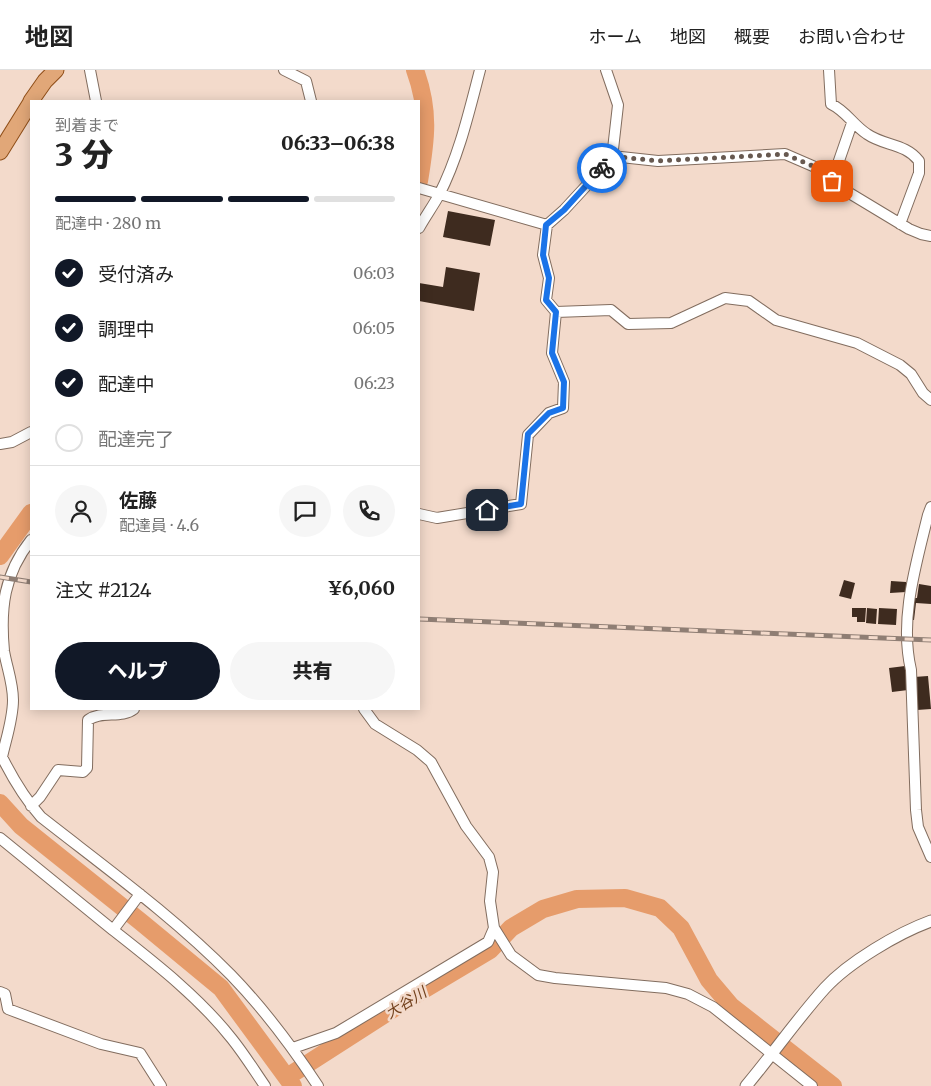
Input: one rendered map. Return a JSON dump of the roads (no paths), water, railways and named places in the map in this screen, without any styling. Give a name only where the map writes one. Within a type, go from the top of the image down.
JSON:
[{"type":"main road","points":[[32,100],[45,81],[56,70]]},
{"type":"main road","points":[[0,152],[30,103]]},
{"type":"street","points":[[90,70],[96,100]]},
{"type":"street","points":[[284,70],[306,81],[311,100]]},
{"type":"street","points":[[420,226],[456,154],[480,70]]},
{"type":"street","points":[[420,514],[437,518],[521,504],[528,434],[549,413],[563,408],[564,382],[552,353],[556,312],[546,300],[549,278],[543,255],[546,225],[564,210],[612,158],[618,104],[606,70]]},
{"type":"street","points":[[829,70],[831,104],[841,109],[852,123],[869,136],[912,152],[919,160],[919,173],[900,224]]},
{"type":"street","points":[[832,181],[852,123]]},
{"type":"street","points":[[612,158],[621,157],[658,161],[785,154],[815,167],[832,181],[900,224],[921,234],[931,236]]},
{"type":"street","points":[[420,188],[546,225]]},
{"type":"street","points":[[556,312],[611,310],[628,324],[671,323],[725,298],[749,301],[776,320],[857,343],[900,365],[911,374],[923,393],[931,400]]},
{"type":"street","points":[[0,444],[12,442],[30,433]]},
{"type":"street","points":[[931,507],[908,608],[907,641],[907,653],[911,670],[916,810],[918,827],[931,857]]},
{"type":"street","points":[[30,541],[16,560],[2,597],[0,620],[4,650],[11,678],[13,701],[10,725],[1,758],[31,806],[41,817],[139,896],[232,976],[293,1048],[318,1086]]},
{"type":"street","points":[[31,806],[40,797],[58,770],[83,772],[86,768],[88,720],[99,715],[128,714],[133,710]]},
{"type":"street","points":[[365,710],[375,724],[417,750],[431,762],[466,826],[489,857],[493,872],[490,901],[496,931],[511,955],[538,975],[666,988],[688,994],[713,1007],[774,1051],[812,1086]]},
{"type":"street","points":[[0,838],[162,969],[207,1011],[232,1038],[265,1086]]},
{"type":"street","points":[[114,929],[139,896]]},
{"type":"street","points":[[746,1086],[826,986],[858,961],[890,940],[931,921]]},
{"type":"street","points":[[293,1048],[336,1033],[353,1024],[488,942],[496,931]]},
{"type":"street","points":[[0,992],[5,994],[8,1010],[101,1044],[140,1053],[161,1086]]},
{"type":"waterway","name":"大谷川","points":[[415,70],[425,112],[425,138],[420,174]]},
{"type":"waterway","name":"大谷川","points":[[0,556],[30,514]]},
{"type":"waterway","name":"大谷川","points":[[0,803],[21,826],[221,988],[293,1086]]},
{"type":"waterway","name":"大谷川","points":[[287,1077],[413,996],[490,950],[511,928],[543,909],[577,899],[625,898],[660,908],[681,928],[709,980],[731,1006],[833,1086]]},
{"type":"railway","points":[[0,577],[30,582]]},
{"type":"railway","points":[[420,619],[931,640]]}]
